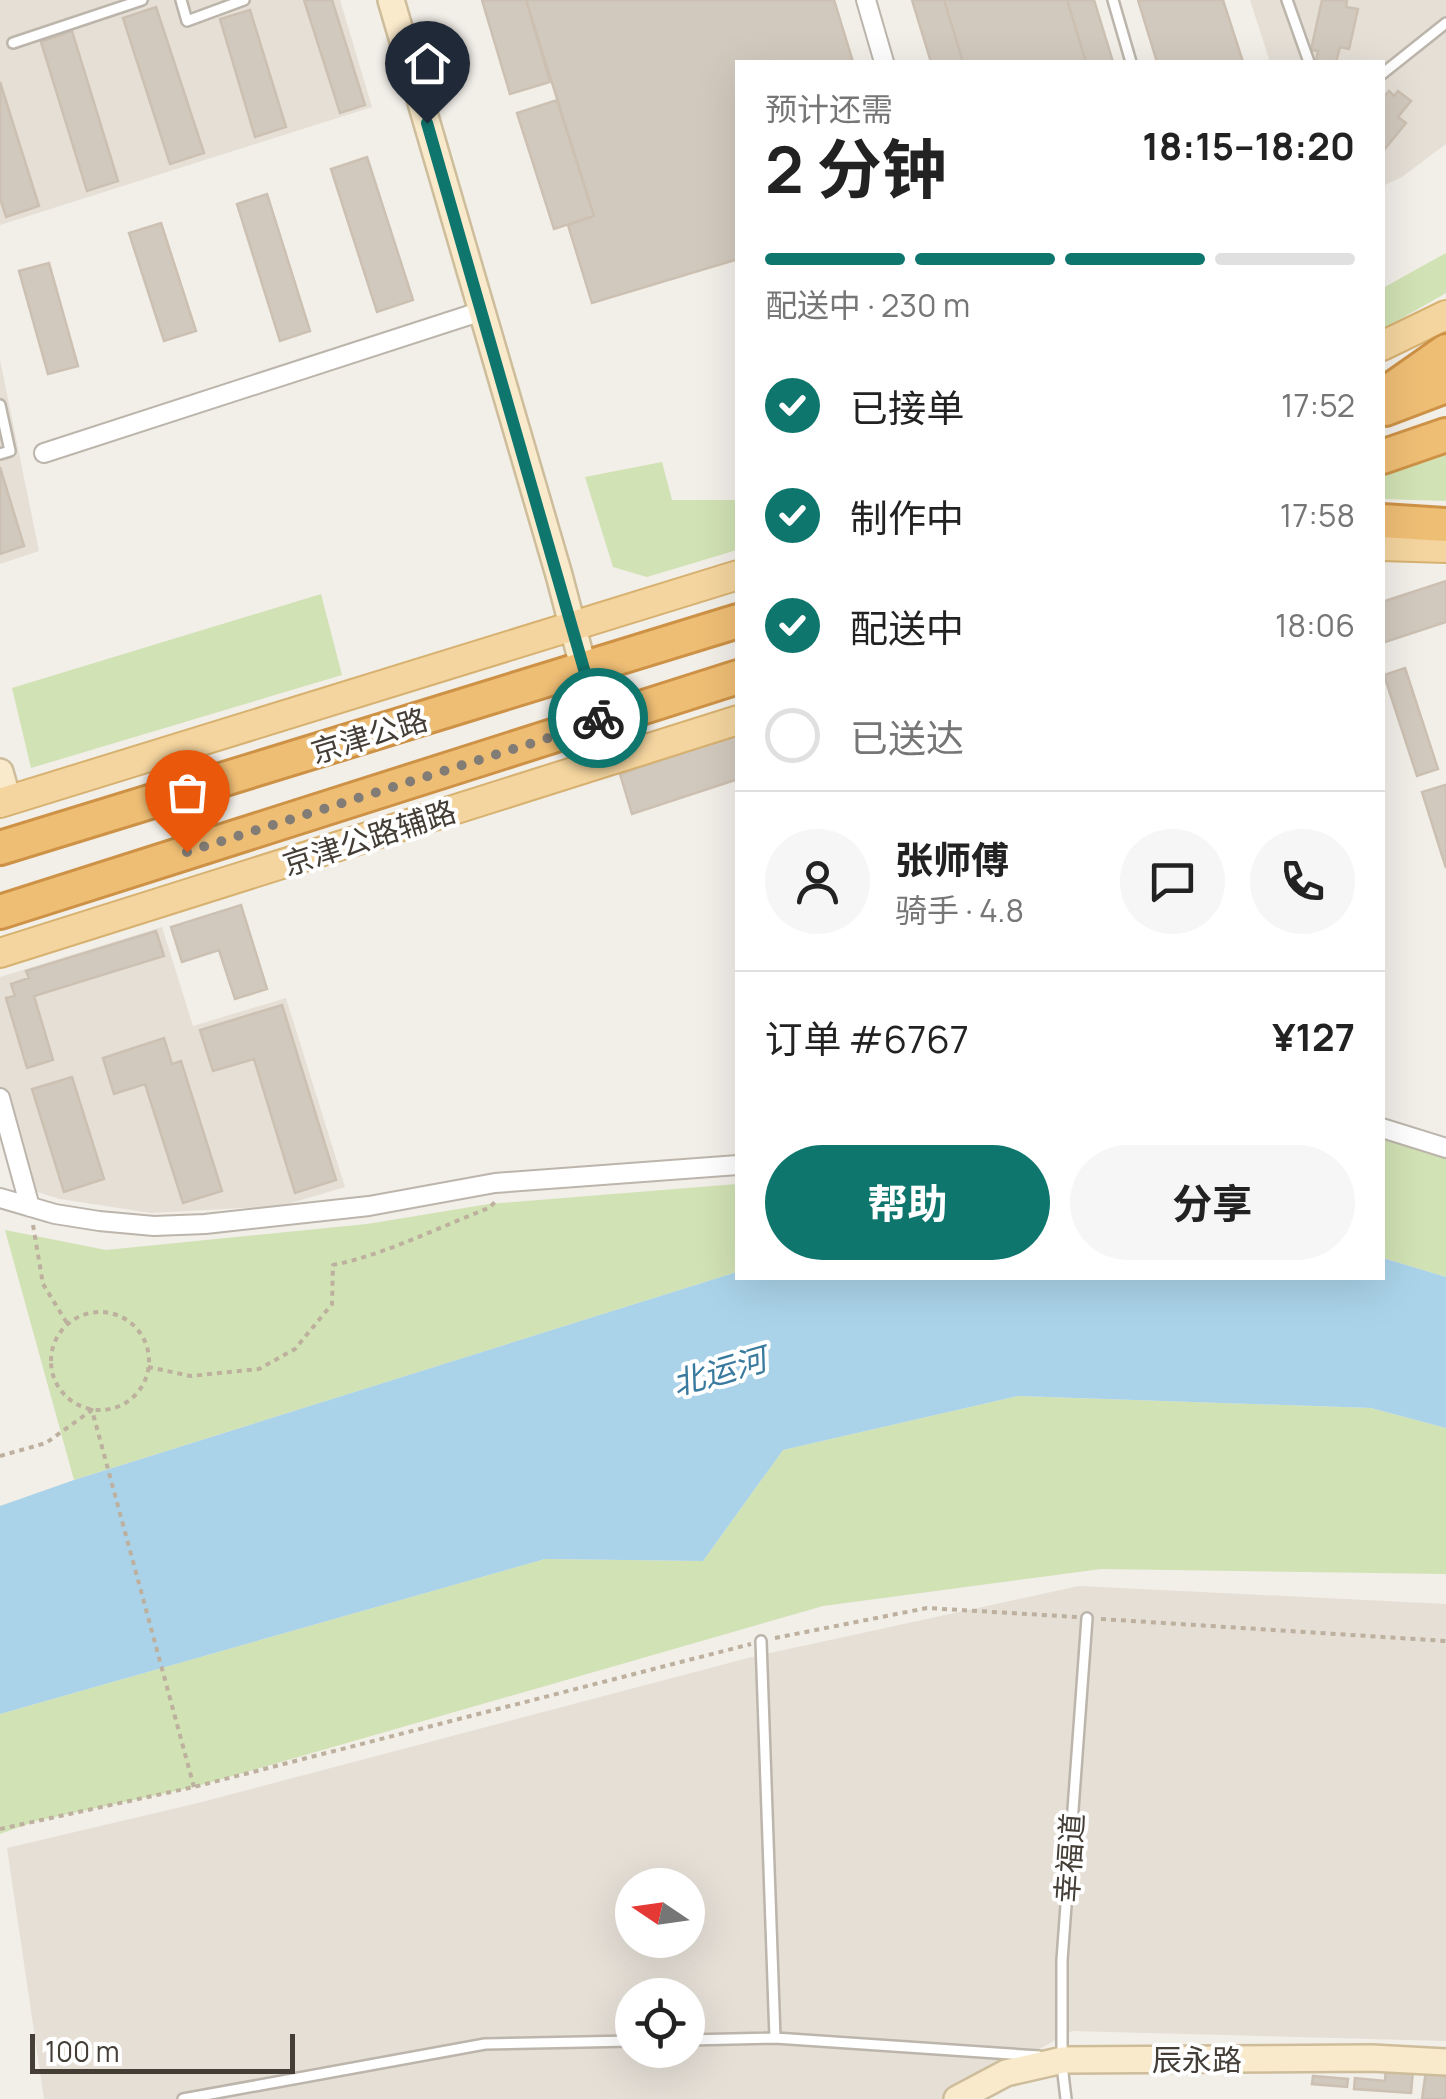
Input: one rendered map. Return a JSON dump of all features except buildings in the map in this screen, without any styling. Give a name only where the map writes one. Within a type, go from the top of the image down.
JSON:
[{"type":"highway","points":[[1385,394],[1446,351]]},
{"type":"highway","points":[[1385,409],[1446,386]]},
{"type":"highway","points":[[1385,456],[1446,436]]},
{"type":"highway","points":[[1385,521],[1446,525]]},
{"type":"highway","name":"京津公路","points":[[0,848],[735,622]]},
{"type":"highway","name":"京津公路","points":[[0,912],[735,678]]},
{"type":"highway","points":[[676,698],[735,687]]},
{"type":"main road","points":[[1385,345],[1446,315]]},
{"type":"main road","points":[[1385,546],[1446,548]]},
{"type":"main road","points":[[4,802],[735,576]]},
{"type":"main road","name":"京津公路辅路","points":[[0,953],[735,721]]},
{"type":"street","points":[[391,0],[586,669],[608,761]]},
{"type":"street","points":[[866,0],[883,60]]},
{"type":"street","points":[[44,453],[482,312]]},
{"type":"street","points":[[0,772],[4,802]]},
{"type":"street","points":[[0,1098],[30,1207]]},
{"type":"street","points":[[1385,1129],[1446,1148]]},
{"type":"street","points":[[0,1198],[99,1222],[205,1224],[369,1206],[515,1182],[735,1165]]},
{"type":"street","name":"辰永路","points":[[968,2099],[1016,2074],[1060,2062]]},
{"type":"street","name":"辰永路","points":[[957,2099],[1006,2072],[1060,2062],[1446,2064]]},
{"type":"lane","points":[[13,43],[142,0]]},
{"type":"lane","points":[[181,0],[187,21],[244,0]]},
{"type":"lane","points":[[1112,0],[1130,60]]},
{"type":"lane","points":[[1288,0],[1308,60]]},
{"type":"lane","points":[[1385,72],[1446,24]]},
{"type":"lane","points":[[0,405],[10,451],[0,454]]},
{"type":"lane","name":"幸福道","points":[[1066,2099],[1060,2062],[1062,1960],[1087,1618]]},
{"type":"lane","points":[[760,1641],[775,2038]]},
{"type":"lane","points":[[705,2040],[775,2038],[996,2051],[1060,2062]]},
{"type":"lane","points":[[184,2099],[484,2044],[615,2041]]},
{"type":"path","points":[[148,1367],[191,1376],[259,1369],[295,1348],[332,1304],[333,1265],[366,1259],[408,1238],[489,1208],[515,1182]]},
{"type":"path","points":[[30,1207],[43,1284],[67,1323]]},
{"type":"path","points":[[113,1312],[139,1331],[147,1346],[148,1367],[137,1393],[124,1404],[109,1410],[92,1410],[76,1405],[54,1382],[51,1350],[67,1323],[81,1314],[113,1312]]},
{"type":"path","points":[[0,1456],[46,1443],[92,1410]]},
{"type":"path","points":[[92,1410],[194,1787]]},
{"type":"path","points":[[0,1828],[194,1787],[760,1641],[926,1608],[1446,1641]]},
{"type":"shaded area","points":[[0,0],[340,0],[372,107],[0,225]]},
{"type":"shaded area","points":[[1250,0],[1446,0],[1446,144],[1385,185],[1385,60],[1269,60]]},
{"type":"shaded area","points":[[0,360],[39,551],[0,564]]},
{"type":"shaded area","points":[[162,927],[193,1026],[286,998],[345,1187],[281,1206],[151,1213],[60,1199],[34,1191],[16,1123],[0,1127],[0,977]]},
{"type":"shaded area","points":[[1079,1586],[1446,1604],[1446,2041],[1072,2031],[949,2099],[44,2099],[7,1848],[198,1803],[752,1657]]},
{"type":"green space","points":[[1446,253],[1446,293],[1385,328],[1385,287]]},
{"type":"green space","points":[[1446,451],[1446,501],[1385,499],[1385,473]]},
{"type":"green space","points":[[662,462],[672,500],[735,500],[735,551],[647,577],[613,567],[585,477]]},
{"type":"green space","points":[[321,594],[342,675],[31,768],[12,688]]},
{"type":"green space","points":[[1385,1134],[1446,1159],[1446,1277],[1385,1259]]},
{"type":"green space","points":[[735,1184],[735,1273],[74,1480],[5,1230],[106,1250],[367,1224],[489,1204]]},
{"type":"green space","points":[[1018,1396],[1371,1408],[1446,1428],[1446,1574],[1101,1569],[823,1606],[194,1787],[36,1821],[0,1834],[0,1714],[545,1559],[703,1561],[783,1450]]},
{"type":"water","name":"北运河","points":[[1385,1259],[1446,1277],[1446,1428],[1371,1408],[1018,1396],[783,1450],[703,1561],[545,1559],[0,1714],[0,1506],[735,1273],[735,1280],[1385,1280]]},
{"type":"way so far","points":[[187,852],[599,722],[598,718]]},
{"type":"route","points":[[427,123],[598,718]]}]
